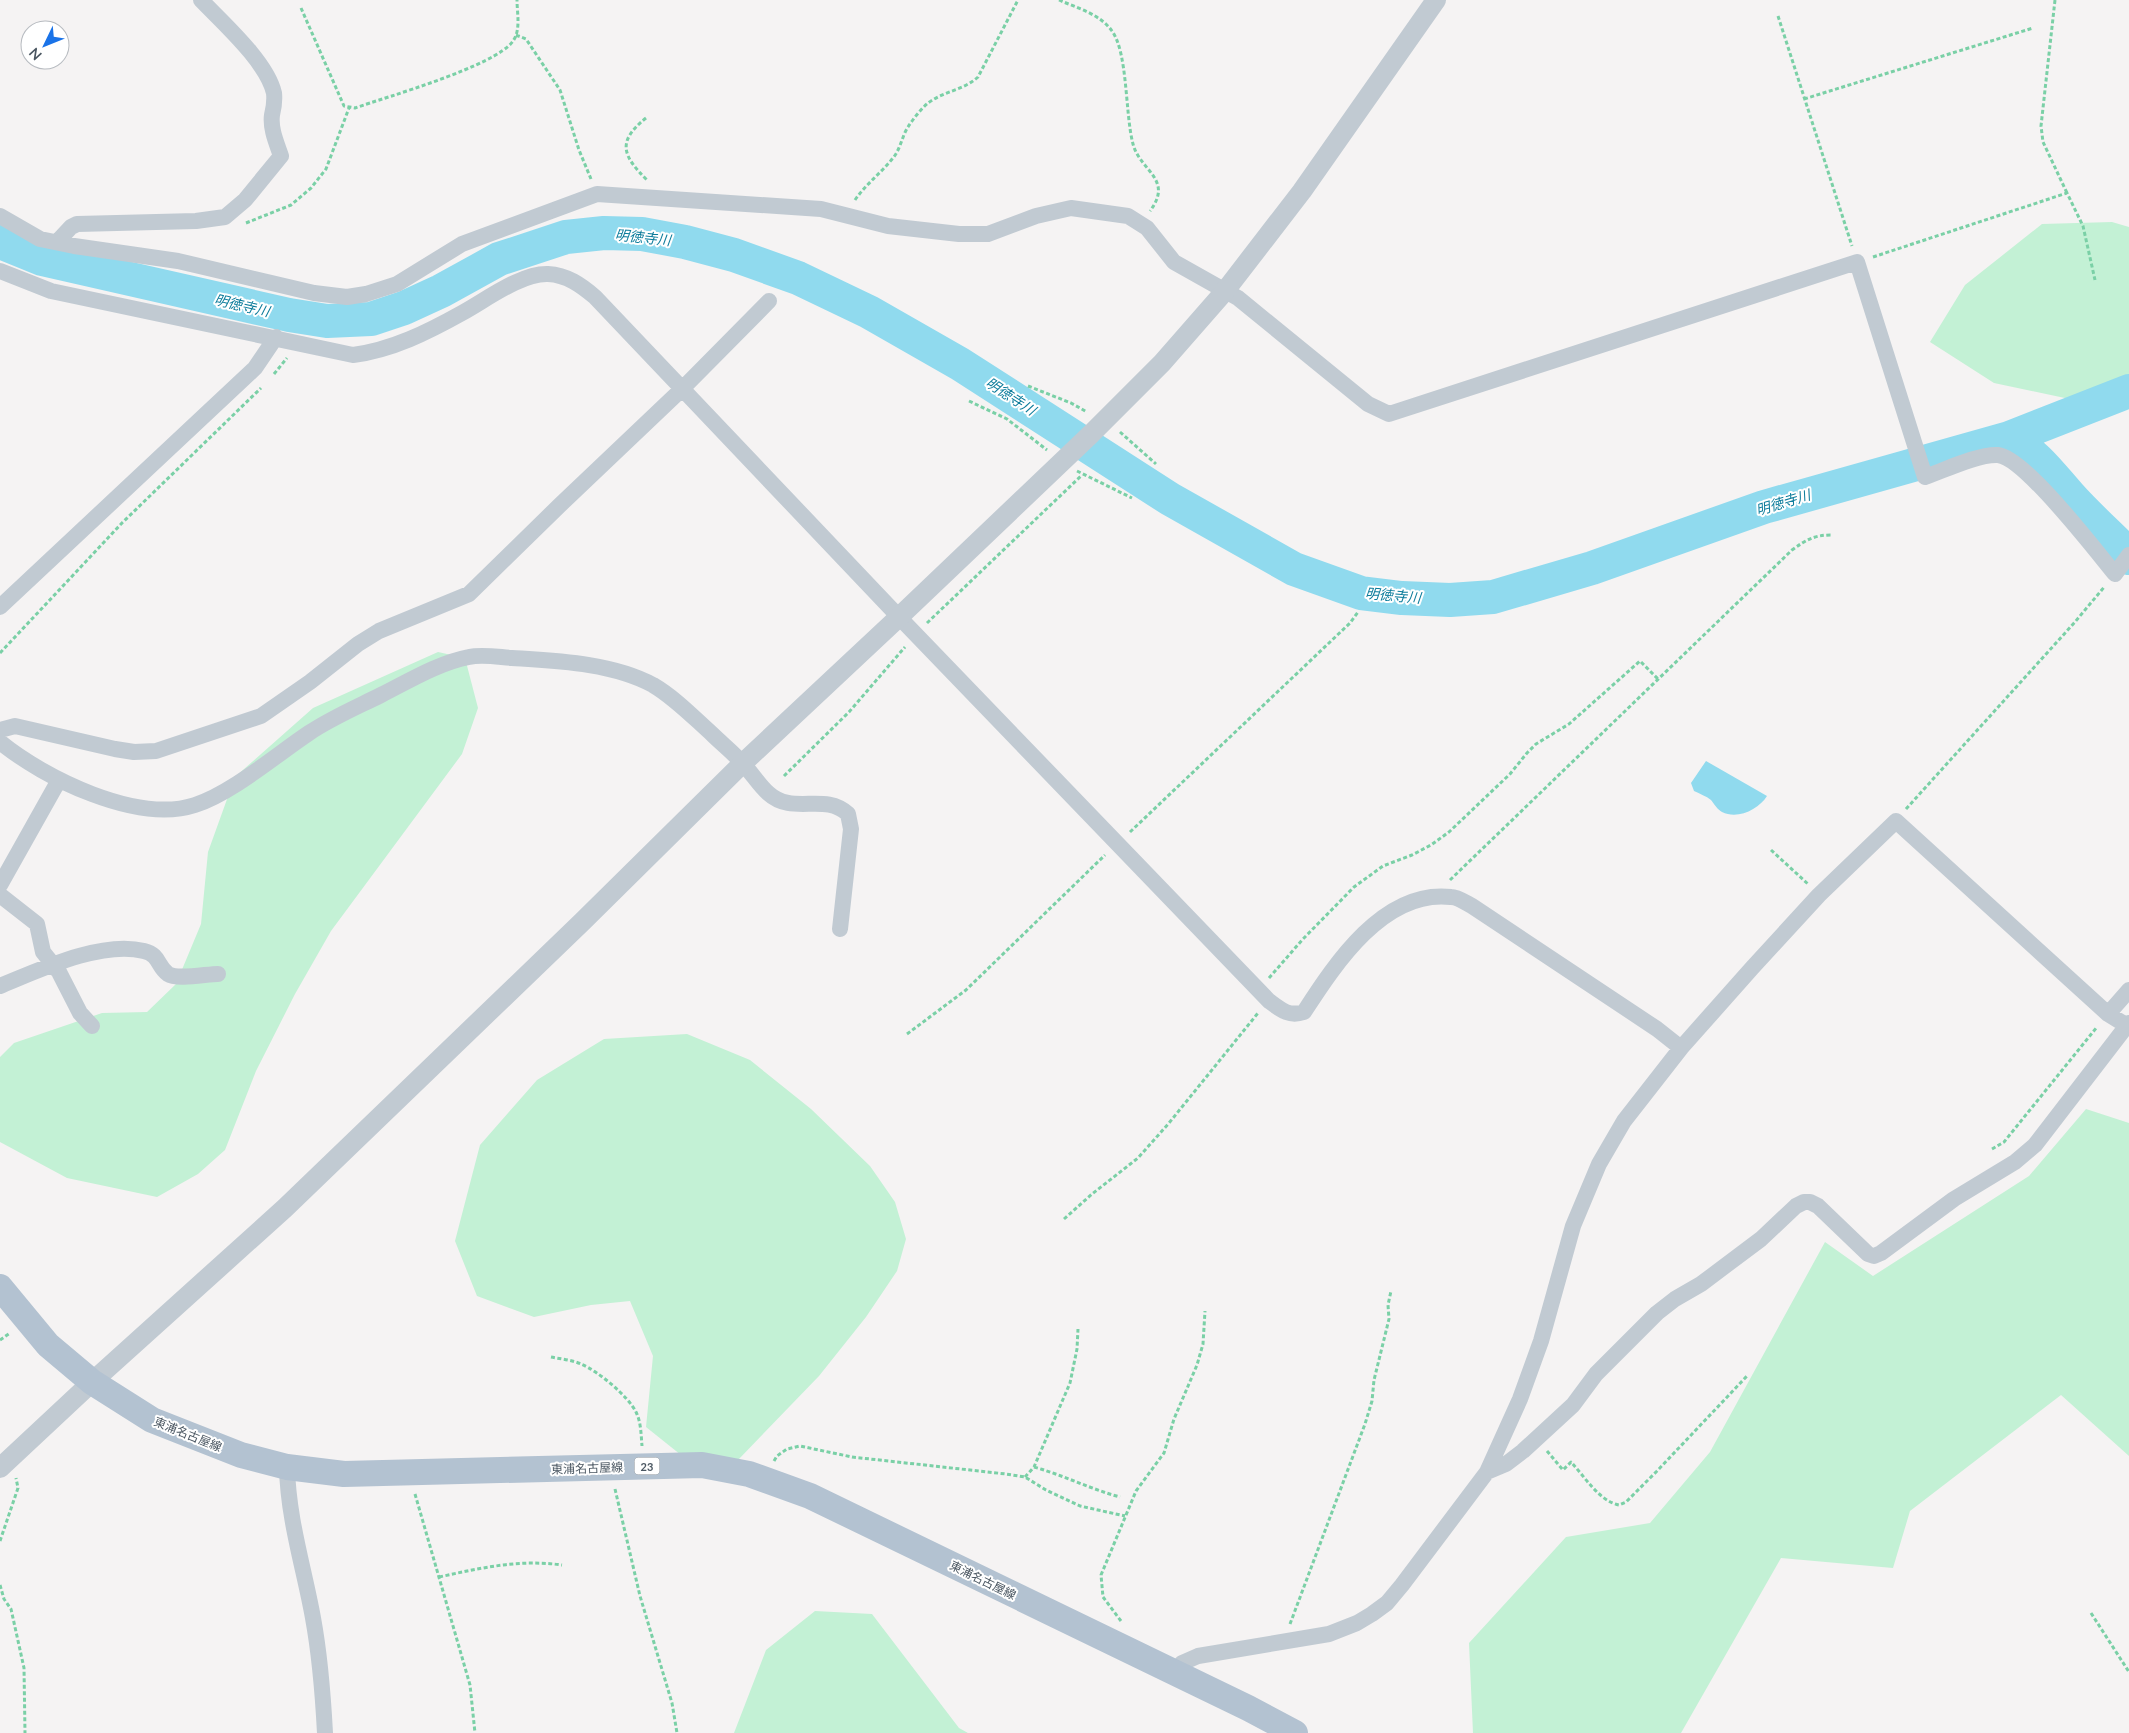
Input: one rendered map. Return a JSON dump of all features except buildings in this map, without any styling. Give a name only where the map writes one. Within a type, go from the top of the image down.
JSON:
[{"type":"main road","name":"東浦名古屋線","points":[[0,1287],[48,1345],[92,1382],[152,1420],[241,1455],[287,1467],[344,1474],[702,1465],[749,1474],[810,1496],[1174,1674],[1248,1708],[1294,1733]]},
{"type":"street","points":[[57,242],[71,227],[77,224],[196,222],[225,216],[245,200],[281,156],[273,133],[272,116],[276,106],[266,73],[236,36],[201,0]]},
{"type":"street","points":[[4,1465],[92,1382],[285,1208],[575,929],[743,763],[1091,434],[1162,363],[1225,291],[1302,191],[1436,0]]},
{"type":"street","points":[[0,216],[40,239],[74,246],[178,261],[314,293],[347,297],[366,294],[397,284],[462,244],[597,194],[821,209],[888,226],[959,234],[988,234],[1036,216],[1071,208],[1128,216],[1147,228],[1174,262],[1251,308],[1368,404],[1389,414],[1857,262],[1925,477],[1980,458],[1999,455],[2020,466],[2062,510],[2116,574],[2129,555]]},
{"type":"street","points":[[0,271],[51,291],[353,355],[366,353],[419,336],[517,282],[536,275],[562,276],[578,283],[595,296],[682,390],[808,519],[899,617],[1264,996],[1283,1011],[1294,1015],[1304,1012],[1328,975],[1348,951],[1379,920],[1399,906],[1427,897],[1453,897],[1472,906],[1657,1029],[1681,1048]]},
{"type":"street","points":[[0,730],[15,726],[115,749],[134,752],[156,752],[261,716],[310,682],[358,644],[379,631],[469,594],[682,390],[769,301]]},
{"type":"street","points":[[0,607],[255,368],[276,338]]},
{"type":"street","points":[[0,742],[59,780],[95,796],[144,807],[172,809],[194,806],[218,795],[320,726],[443,665],[471,656],[541,660],[596,667],[634,676],[668,695],[743,763],[768,793],[777,800],[798,805],[828,804],[837,806],[848,814],[852,829],[840,929]]},
{"type":"street","points":[[0,884],[59,780]]},
{"type":"street","points":[[1174,1674],[1182,1663],[1198,1656],[1329,1634],[1357,1623],[1387,1603],[1487,1472],[1520,1399],[1542,1341],[1573,1226],[1599,1164],[1624,1121],[1681,1048],[1819,895],[1896,821],[2108,1014],[2128,1025],[2035,1145],[2015,1162],[1954,1199],[1881,1253],[1874,1256],[1868,1254],[1818,1206],[1810,1202],[1804,1202],[1761,1239],[1702,1284],[1674,1299],[1657,1313],[1596,1374],[1574,1405],[1506,1464],[1487,1472]]},
{"type":"street","points":[[0,895],[38,924],[43,952],[53,964],[80,1013],[92,1026]]},
{"type":"street","points":[[0,986],[53,964],[120,947],[155,955],[168,974],[176,976],[218,974]]},
{"type":"street","points":[[2108,1014],[2129,990]]},
{"type":"street","points":[[287,1467],[297,1547],[313,1618],[322,1687],[325,1733]]},
{"type":"path","points":[[301,8],[344,106],[354,108],[448,76],[482,62],[502,51],[513,41],[516,35],[518,27],[517,0]]},
{"type":"path","points":[[851,216],[854,202],[861,191],[894,157],[903,142],[908,128],[919,113],[937,98],[969,85],[978,77],[1018,0]]},
{"type":"path","points":[[1060,0],[1106,23],[1114,33],[1120,49],[1133,145],[1158,186],[1158,200],[1140,224]]},
{"type":"path","points":[[2055,0],[2041,126],[2043,142],[2083,226],[2095,280]]},
{"type":"path","points":[[1778,16],[1857,262],[2067,193]]},
{"type":"path","points":[[1804,99],[2032,28]]},
{"type":"path","points":[[516,35],[526,39],[560,90],[568,109],[579,150],[597,194]]},
{"type":"path","points":[[237,226],[278,211],[291,204],[311,188],[326,169],[348,108]]},
{"type":"path","points":[[646,118],[634,128],[627,138],[626,149],[628,158],[660,192],[661,197]]},
{"type":"path","points":[[272,376],[298,343]]},
{"type":"path","points":[[0,653],[122,523],[267,382]]},
{"type":"path","points":[[1443,897],[1449,881],[1792,550],[1805,540],[1816,535],[1832,535]]},
{"type":"path","points":[[1896,821],[2116,574]]},
{"type":"path","points":[[907,1034],[966,990],[1343,630],[1358,612]]},
{"type":"path","points":[[1064,1219],[1138,1158],[1169,1123],[1264,996],[1303,939],[1354,887],[1383,866],[1431,846],[1449,832],[1510,774],[1536,744],[1569,724],[1640,661],[1658,680]]},
{"type":"path","points":[[1771,850],[1819,895]]},
{"type":"path","points":[[1992,1149],[2004,1142],[2108,1014]]},
{"type":"path","points":[[1283,1642],[1365,1424],[1372,1401],[1374,1380],[1389,1319],[1388,1305],[1391,1291]]},
{"type":"path","points":[[1125,1627],[1104,1596],[1101,1575],[1124,1524],[1125,1516],[1136,1491],[1164,1453],[1174,1419],[1201,1351],[1205,1311]]},
{"type":"path","points":[[1025,1477],[1034,1468],[1070,1383],[1077,1349],[1078,1329]]},
{"type":"path","points":[[551,1357],[580,1363],[593,1370],[631,1404],[640,1423],[643,1466]]},
{"type":"path","points":[[1536,1439],[1563,1470],[1572,1462],[1600,1495],[1610,1503],[1619,1506],[1626,1502],[1657,1471],[1747,1376]]},
{"type":"path","points":[[768,1480],[777,1456],[800,1446],[852,1456],[1025,1477],[1046,1490],[1080,1506],[1125,1516]]},
{"type":"path","points":[[0,1541],[11,1515],[18,1488],[16,1477],[4,1465]]},
{"type":"path","points":[[610,1467],[640,1596],[672,1703],[677,1733]]},
{"type":"path","points":[[1034,1468],[1052,1472],[1096,1490],[1120,1497]]},
{"type":"path","points":[[412,1473],[416,1499],[470,1685],[475,1733]]},
{"type":"path","points":[[439,1577],[504,1564],[539,1562],[562,1565]]},
{"type":"path","points":[[0,1585],[4,1599],[12,1609],[24,1668],[25,1733]]},
{"type":"path","points":[[2091,1613],[2129,1672]]},
{"type":"green space","points":[[2112,222],[2129,227],[2129,401],[2093,404],[1994,383],[1930,342],[1965,285],[2042,224]]},
{"type":"green space","points":[[438,652],[465,658],[478,708],[462,754],[331,931],[295,994],[256,1071],[225,1150],[198,1174],[157,1197],[67,1178],[0,1142],[0,1057],[14,1043],[102,1013],[147,1012],[176,984],[201,924],[208,852],[235,777],[313,708]]},
{"type":"green space","points":[[687,1034],[750,1060],[811,1109],[870,1166],[895,1202],[906,1239],[897,1271],[866,1317],[819,1376],[738,1460],[681,1455],[646,1427],[653,1356],[630,1301],[591,1305],[534,1317],[477,1296],[455,1241],[480,1145],[537,1080],[604,1039]]},
{"type":"green space","points":[[2086,1109],[2129,1123],[2129,1456],[2061,1395],[1910,1511],[1893,1568],[1781,1558],[1681,1733],[1473,1733],[1469,1643],[1566,1537],[1650,1523],[1710,1452],[1825,1242],[1873,1276],[2029,1176]]},
{"type":"green space","points":[[815,1611],[872,1614],[959,1728],[968,1733],[734,1733],[766,1650]]},
{"type":"water","points":[[1706,761],[1767,796],[1759,805],[1748,812],[1735,815],[1722,812],[1711,800],[1694,791],[1691,783]]},
{"type":"waterway","name":"明徳寺川","points":[[0,242],[42,259],[289,315],[327,321],[371,319],[404,308],[441,291],[499,259],[566,237],[604,233],[642,234],[685,242],[734,255],[798,278],[869,312],[960,364],[1170,499],[1294,569],[1361,593],[1402,598],[1450,600],[1493,597],[1592,568],[1764,507],[2009,438],[2129,391]]},
{"type":"waterway","name":"明徳寺川","points":[[2009,438],[2028,451],[2042,464],[2077,503],[2125,551],[2129,558]]}]
